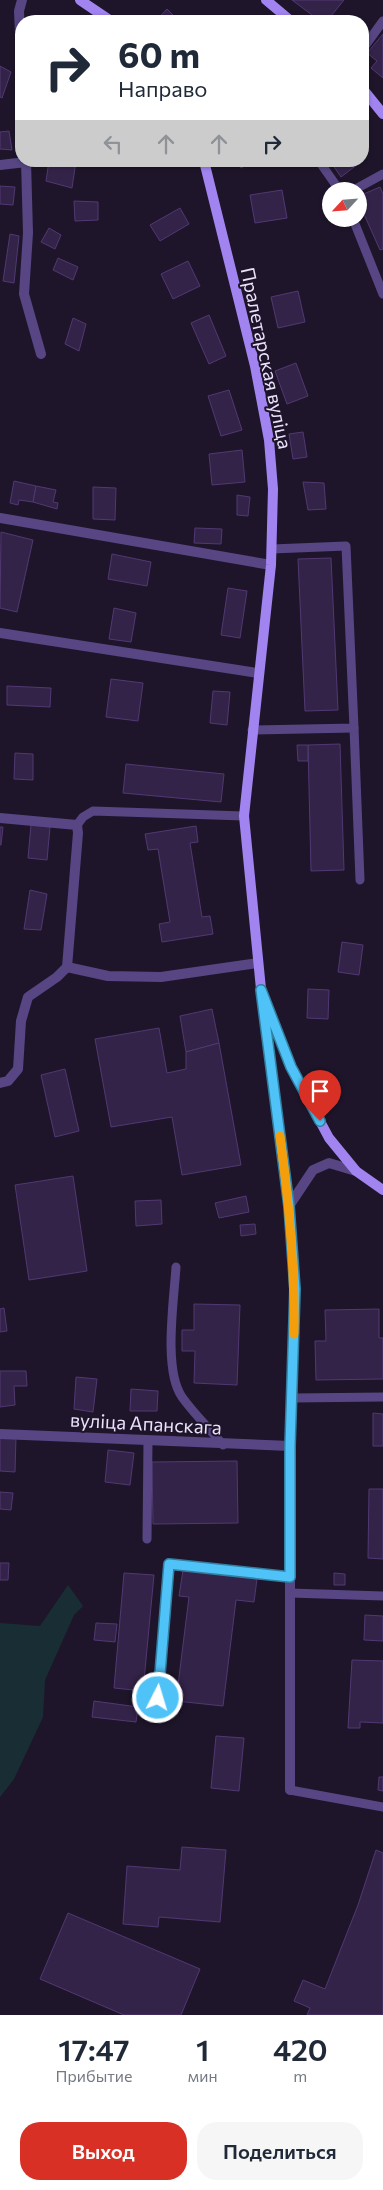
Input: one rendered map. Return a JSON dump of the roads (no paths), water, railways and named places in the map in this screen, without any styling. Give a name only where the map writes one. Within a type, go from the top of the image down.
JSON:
[{"type":"main road","points":[[80,0],[102,15]]},
{"type":"main road","points":[[266,0],[284,15]]},
{"type":"main road","points":[[369,97],[383,114]]},
{"type":"main road","name":"Пралетарская вуліца","points":[[205,167],[255,366],[269,440],[273,490],[271,565],[244,816],[261,990],[291,1067],[329,1138],[356,1172],[383,1190]]},
{"type":"street","points":[[19,15],[22,0]]},
{"type":"street","points":[[0,165],[15,163]]},
{"type":"street","points":[[26,167],[28,233],[24,294],[41,354]]},
{"type":"street","points":[[0,518],[271,565]]},
{"type":"street","points":[[0,633],[258,673]]},
{"type":"street","points":[[0,818],[77,825],[78,842],[67,967],[28,997],[21,1021],[18,1069],[8,1082],[0,1084]]},
{"type":"street","points":[[67,967],[108,976],[161,977],[258,963]]},
{"type":"street","points":[[261,990],[289,1206],[295,1289],[290,1446],[290,1790]]},
{"type":"street","points":[[289,1206],[313,1170],[329,1163],[356,1172]]},
{"type":"street","name":"вуліца Апанскага","points":[[0,1434],[290,1446]]},
{"type":"lane","points":[[369,40],[383,21]]},
{"type":"lane","points":[[323,167],[334,182]]},
{"type":"lane","points":[[368,182],[383,174]]},
{"type":"lane","points":[[356,228],[383,294]]},
{"type":"lane","points":[[272,549],[346,546],[360,880]]},
{"type":"lane","points":[[252,730],[354,728]]},
{"type":"lane","points":[[77,825],[83,816],[93,811],[244,816]]},
{"type":"lane","points":[[176,1267],[171,1352],[173,1375],[181,1396],[223,1444]]},
{"type":"lane","points":[[293,1398],[383,1397]]},
{"type":"lane","points":[[148,1441],[148,1539]]},
{"type":"lane","points":[[158,1698],[169,1564],[290,1577]]},
{"type":"lane","points":[[290,1593],[383,1596]]},
{"type":"lane","points":[[290,1790],[383,1807]]}]
